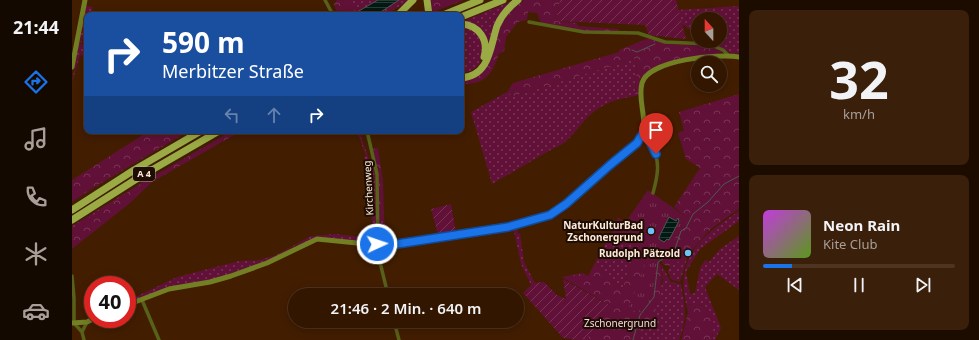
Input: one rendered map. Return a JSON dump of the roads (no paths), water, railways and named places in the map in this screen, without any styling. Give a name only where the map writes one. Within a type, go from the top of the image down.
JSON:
[{"type":"highway","points":[[401,12],[413,0]]},
{"type":"highway","points":[[423,0],[425,12]]},
{"type":"highway","points":[[427,0],[429,12]]},
{"type":"highway","points":[[451,12],[480,0]]},
{"type":"highway","points":[[464,16],[503,0]]},
{"type":"highway","points":[[464,77],[475,74],[484,66],[503,16],[518,0]]},
{"type":"highway","points":[[464,24],[473,26],[478,30],[483,38],[486,48],[484,59],[480,65],[471,72],[464,73]]},
{"type":"highway","points":[[178,144],[190,134]]},
{"type":"highway","name":"A 4","points":[[72,210],[196,134]]},
{"type":"highway","name":"A 4","points":[[72,220],[138,178],[214,134]]},
{"type":"street","points":[[72,67],[85,0]]},
{"type":"street","points":[[325,0],[331,12]]},
{"type":"street","points":[[529,22],[584,32],[638,33],[665,42],[709,44],[723,50],[728,55]]},
{"type":"street","points":[[136,302],[169,289],[210,282],[231,276],[267,263],[317,239],[377,244],[397,244],[508,227],[550,215],[566,204],[637,143],[643,133],[644,125],[641,85],[646,76],[674,63],[728,55],[739,57]]},
{"type":"street","points":[[643,133],[647,135],[651,142],[659,164],[658,176],[653,193]]},
{"type":"street","name":"Kirchenweg","points":[[368,134],[377,174],[377,244],[386,288]]},
{"type":"street","points":[[72,276],[74,298],[73,323],[82,332],[84,340]]},
{"type":"street","points":[[142,300],[159,340]]},
{"type":"street","points":[[73,323],[84,322]]},
{"type":"street","points":[[82,332],[84,328]]},
{"type":"street","points":[[396,328],[399,340]]},
{"type":"water","points":[[378,0],[399,0],[381,12],[357,12]]},
{"type":"water","points":[[669,217],[676,221],[678,218],[679,221],[669,240],[667,239],[664,242],[659,239],[659,237]]},
{"type":"waterway","points":[[632,50],[637,52],[655,44]]},
{"type":"waterway","points":[[633,340],[640,315],[654,297],[658,262],[666,257],[676,257],[674,252],[681,231],[686,228],[693,214],[708,202],[724,184],[739,176]]},
{"type":"place","name":"NaturKulturBad Zschonergrund","points":[[651,231]]},
{"type":"place","name":"Rudolph Pätzold","points":[[688,253]]},
{"type":"park label","name":"Zschonergrund","points":[[620,323]]}]
